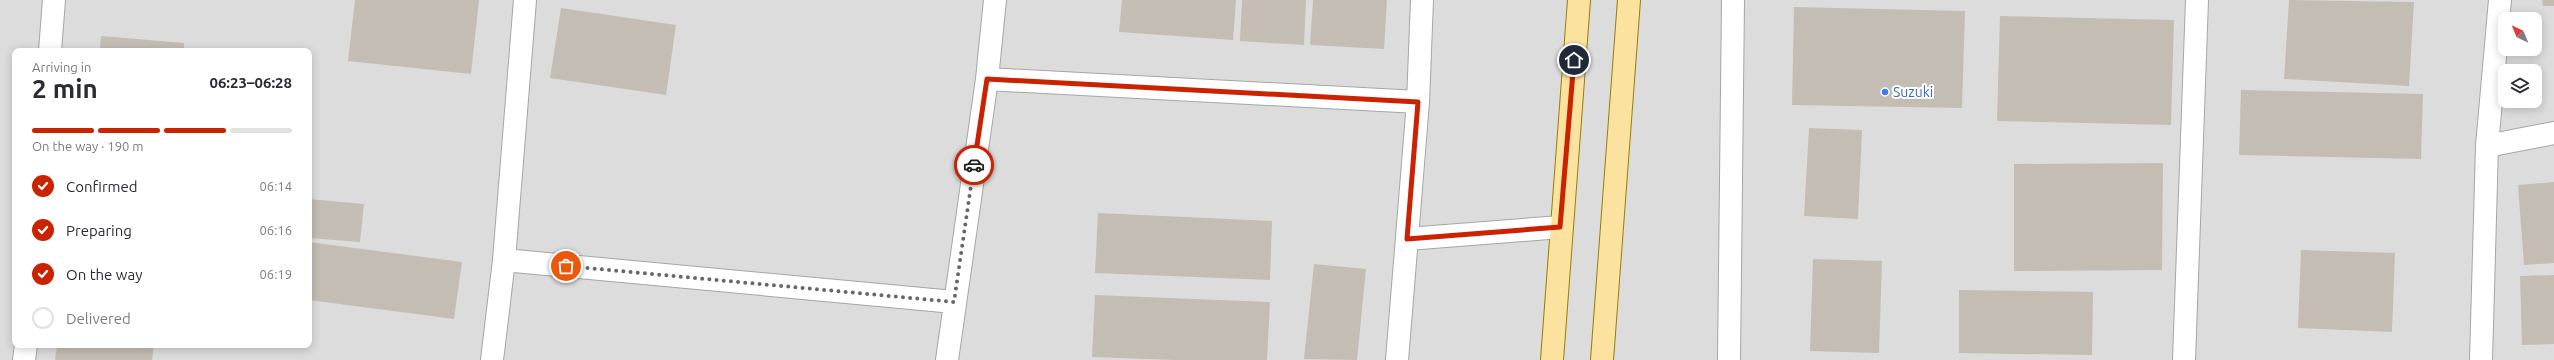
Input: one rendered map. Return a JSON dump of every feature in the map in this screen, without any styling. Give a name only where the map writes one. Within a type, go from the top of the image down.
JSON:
[{"type":"main road","points":[[1552,360],[1560,227],[1579,0]]},
{"type":"main road","points":[[1602,360],[1629,0]]},
{"type":"street","points":[[50,48],[54,0]]},
{"type":"street","points":[[492,360],[504,260],[525,0]]},
{"type":"street","points":[[947,360],[954,302],[987,79],[995,0]]},
{"type":"street","points":[[1397,360],[1418,102],[1422,0]]},
{"type":"street","points":[[1729,360],[1733,0]]},
{"type":"street","points":[[2184,360],[2198,0]]},
{"type":"street","points":[[2481,360],[2487,146],[2500,0]]},
{"type":"street","points":[[987,79],[1418,102]]},
{"type":"street","points":[[2487,146],[2554,133]]},
{"type":"street","points":[[1407,239],[1560,227]]},
{"type":"street","points":[[504,260],[954,302]]},
{"type":"street","points":[[24,360],[26,348]]},
{"type":"shaded area","points":[[0,0],[2554,0],[2554,360],[0,360]]},
{"type":"building","points":[[355,0],[479,0],[471,74],[348,61]]},
{"type":"building","points":[[1122,0],[1236,0],[1233,40],[1119,32]]},
{"type":"building","points":[[1242,0],[1306,0],[1304,45],[1240,41]]},
{"type":"building","points":[[1313,0],[1387,0],[1384,49],[1310,45]]},
{"type":"building","points":[[2289,0],[2414,2],[2409,86],[2284,79]]},
{"type":"building","points":[[2542,0],[2554,0],[2554,6],[2543,6]]},
{"type":"building","points":[[1794,7],[1965,11],[1962,108],[1792,105]]},
{"type":"building","points":[[561,8],[676,25],[666,95],[550,78]]},
{"type":"building","points":[[2000,16],[2174,20],[2171,125],[1997,121]]},
{"type":"building","points":[[101,36],[184,43],[184,48],[100,48]]},
{"type":"building","points":[[2241,90],[2423,94],[2421,159],[2239,155]]},
{"type":"building","points":[[1809,128],[1862,130],[1858,219],[1804,216]]},
{"type":"building","points":[[2163,163],[2162,270],[2014,271],[2014,164]]},
{"type":"building","points":[[2554,182],[2554,263],[2524,265],[2518,185]]},
{"type":"building","points":[[312,199],[364,204],[360,242],[312,238]]},
{"type":"building","points":[[1098,213],[1272,221],[1270,280],[1095,273]]},
{"type":"building","points":[[312,242],[462,262],[454,319],[312,300]]},
{"type":"building","points":[[2301,250],[2395,253],[2392,332],[2298,328]]},
{"type":"building","points":[[1813,259],[1882,261],[1879,353],[1810,351]]},
{"type":"building","points":[[1314,264],[1366,269],[1357,360],[1304,359]]},
{"type":"building","points":[[2554,275],[2554,344],[2522,345],[2520,276]]},
{"type":"building","points":[[1959,290],[2093,292],[2092,355],[1959,353]]},
{"type":"building","points":[[1095,295],[1270,302],[1267,360],[1175,360],[1092,357]]},
{"type":"building","points":[[57,348],[154,348],[152,360],[55,360]]},
{"type":"way so far","points":[[566,266],[954,302],[974,165]]},
{"type":"place","name":"Suzuki","points":[[1885,92]]},
{"type":"route","points":[[974,165],[987,79],[1418,102],[1407,239],[1560,227],[1574,60]]}]
